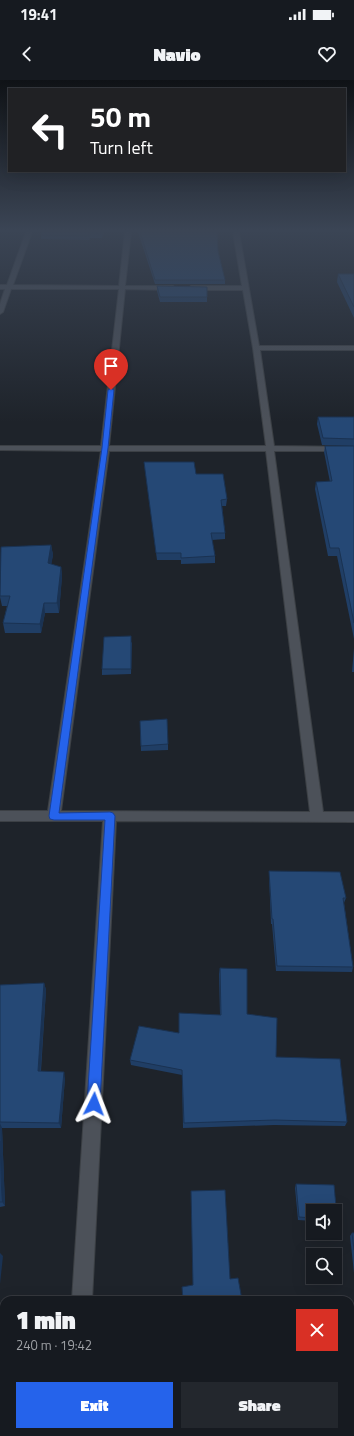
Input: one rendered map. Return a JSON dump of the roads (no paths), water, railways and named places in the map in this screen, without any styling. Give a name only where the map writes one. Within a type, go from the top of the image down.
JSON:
[{"type":"street","points":[[0,312],[6,295]]},
{"type":"street","points":[[54,816],[105,448],[121,295]]},
{"type":"street","points":[[245,295],[256,348],[270,449],[317,817]]},
{"type":"street","points":[[256,348],[354,348]]},
{"type":"street","points":[[0,448],[354,449]]},
{"type":"street","points":[[0,816],[354,817]]},
{"type":"street","points":[[82,1296],[110,816]]}]
